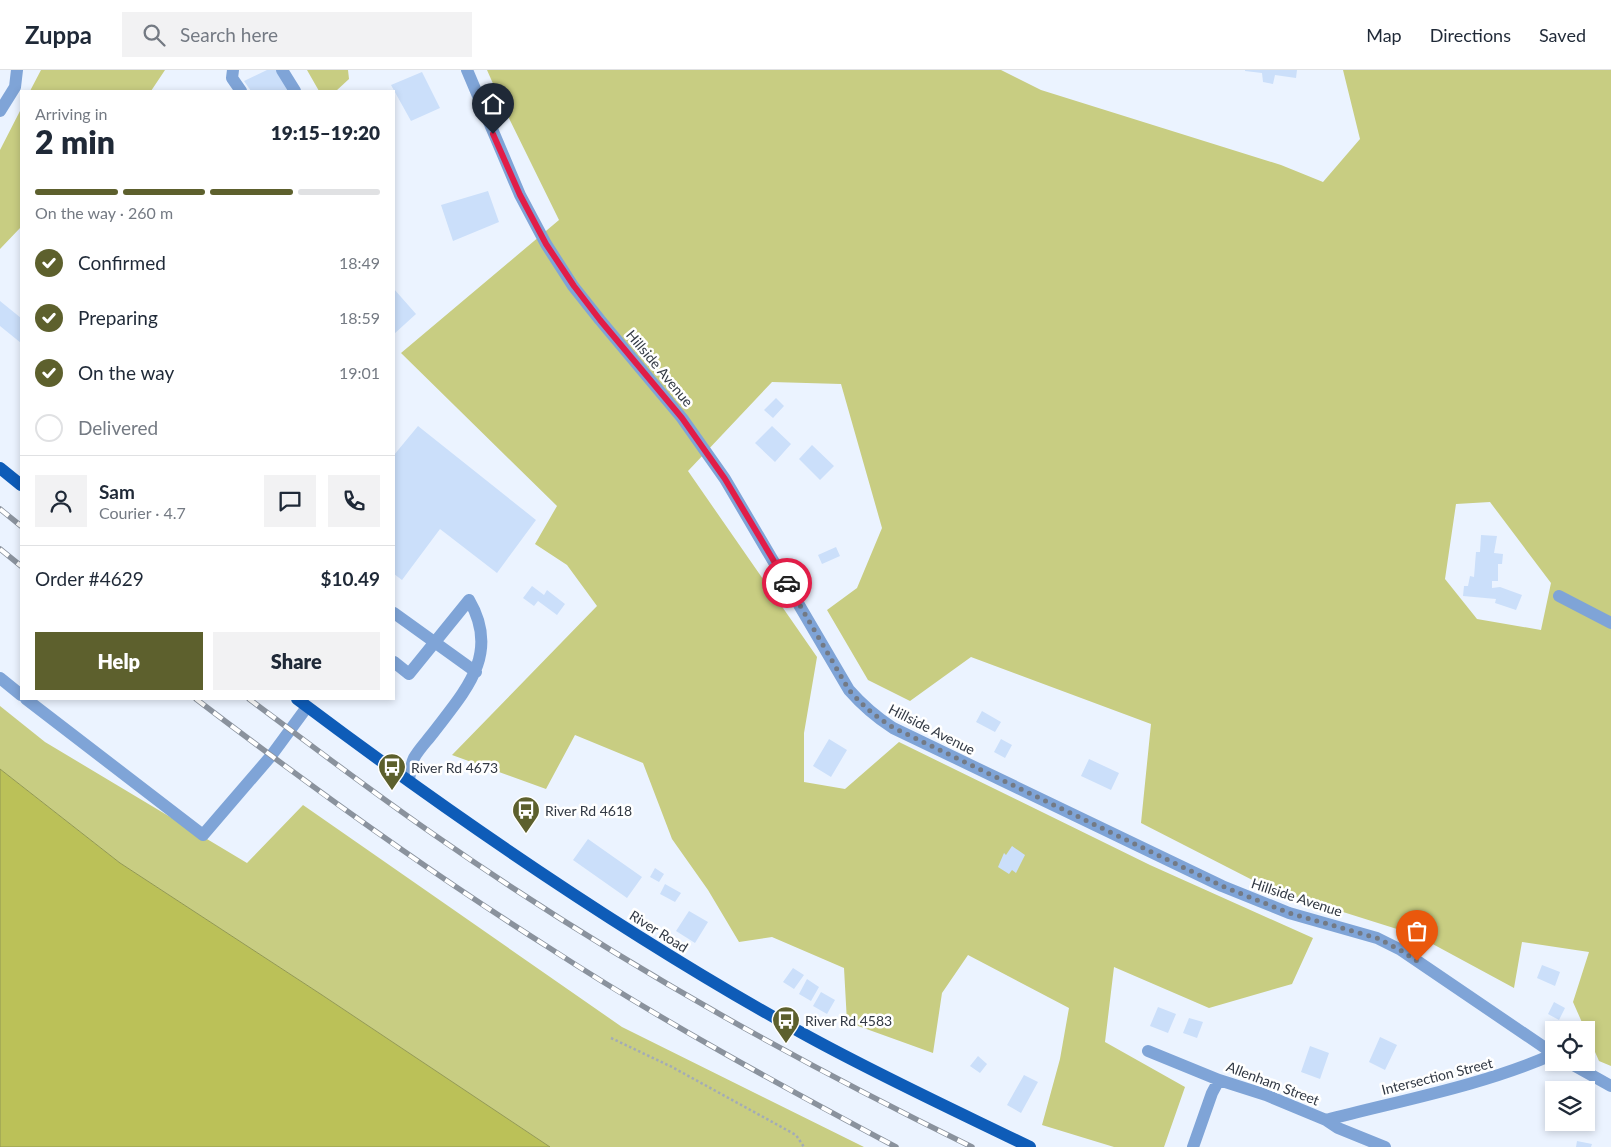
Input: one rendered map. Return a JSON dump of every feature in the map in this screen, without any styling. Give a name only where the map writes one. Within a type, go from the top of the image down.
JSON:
[{"type":"main road","points":[[0,468],[20,484]]},
{"type":"main road","name":"River Road","points":[[302,703],[473,827],[579,898],[696,972],[803,1034],[920,1094],[1030,1147]]},
{"type":"street","points":[[0,111],[15,87],[18,70]]},
{"type":"street","points":[[233,70],[232,78],[240,90]]},
{"type":"street","points":[[282,70],[294,90]]},
{"type":"street","name":"Hillside Avenue","points":[[467,70],[499,150],[546,244],[594,314],[682,418],[725,479],[849,690],[862,705],[877,718],[894,728],[1222,886],[1289,913],[1377,938],[1400,950],[1545,1048]]},
{"type":"street","points":[[1559,596],[1611,624]]},
{"type":"street","points":[[395,663],[410,674],[469,600],[476,611],[481,628],[482,650],[476,672],[460,698],[414,758],[409,780]]},
{"type":"street","points":[[395,614],[476,672]]},
{"type":"street","points":[[0,678],[20,694]]},
{"type":"street","points":[[27,700],[203,835],[271,756],[302,703]]},
{"type":"street","name":"Allenham Street","points":[[1148,1051],[1220,1080],[1266,1095],[1385,1147]]},
{"type":"street","name":"Intersection Street","points":[[1326,1120],[1496,1076],[1545,1058]]},
{"type":"street","points":[[1584,1071],[1611,1086]]},
{"type":"street","points":[[1193,1147],[1212,1093],[1220,1080]]},
{"type":"path","points":[[610,1038],[672,1068],[796,1135],[804,1147]]},
{"type":"shaded area","points":[[41,70],[165,70],[152,90],[31,90]]},
{"type":"shaded area","points":[[307,70],[348,70],[349,79],[337,90],[318,90]]},
{"type":"shaded area","points":[[487,70],[1001,70],[1041,90],[1281,165],[1323,182],[1360,139],[1343,70],[1611,70],[1611,1066],[1599,1061],[1595,1052],[1595,1021],[1581,1021],[1573,1002],[1589,952],[1522,942],[1514,988],[1416,935],[1270,889],[1141,823],[1151,724],[971,657],[910,701],[868,680],[827,610],[857,588],[882,528],[841,384],[772,382],[688,471],[817,657],[804,733],[804,782],[845,789],[899,742],[1150,865],[1313,938],[1292,984],[1209,1008],[1114,967],[1105,1042],[1185,1087],[1164,1147],[1114,1147],[1042,1125],[1060,1059],[1069,1008],[968,955],[942,993],[933,1053],[847,1022],[844,968],[772,937],[739,942],[708,890],[672,839],[643,763],[575,735],[546,789],[452,755],[597,606],[567,565],[535,544],[557,506],[401,353],[559,220]],"holes":[[[1490,502],[1551,583],[1541,630],[1477,619],[1445,579],[1456,504]]]},
{"type":"shaded area","points":[[20,111],[20,228],[0,249],[0,150]]},
{"type":"shaded area","points":[[0,706],[45,742],[247,863],[303,805],[622,1027],[864,1147],[550,1147],[120,863],[0,769]]},
{"type":"shaded area","points":[[0,769],[120,863],[550,1147],[0,1147]]},
{"type":"building","points":[[267,70],[279,70],[290,90],[250,90],[244,81]]},
{"type":"building","points":[[1245,70],[1297,70],[1296,78],[1275,75],[1273,84],[1263,82],[1262,73]]},
{"type":"building","points":[[422,72],[440,108],[411,121],[391,85]]},
{"type":"building","points":[[488,191],[499,222],[453,241],[441,205]]},
{"type":"building","points":[[395,290],[416,314],[395,333]]},
{"type":"building","points":[[0,301],[20,317],[20,342],[0,326]]},
{"type":"building","points":[[776,398],[784,406],[773,418],[764,410]]},
{"type":"building","points":[[418,426],[536,520],[497,573],[440,529],[402,580],[395,575],[395,454]]},
{"type":"building","points":[[772,426],[791,444],[775,462],[755,443]]},
{"type":"building","points":[[812,445],[834,466],[820,480],[799,459]]},
{"type":"building","points":[[1481,535],[1497,536],[1494,553],[1503,554],[1502,564],[1498,564],[1498,581],[1492,581],[1492,588],[1500,587],[1522,595],[1516,610],[1495,603],[1496,599],[1463,596],[1464,586],[1468,586],[1470,576],[1474,577],[1476,552],[1480,552]]},
{"type":"building","points":[[836,547],[840,556],[822,564],[818,555]]},
{"type":"building","points":[[532,586],[544,595],[547,590],[565,604],[557,615],[538,601],[534,606],[523,598]]},
{"type":"building","points":[[982,711],[1001,722],[995,732],[976,722]]},
{"type":"building","points":[[829,739],[847,750],[831,777],[813,766]]},
{"type":"building","points":[[1001,739],[1012,745],[1005,758],[994,752]]},
{"type":"building","points":[[1089,759],[1119,773],[1111,790],[1081,776]]},
{"type":"building","points":[[588,839],[642,877],[627,898],[573,860]]},
{"type":"building","points":[[1012,846],[1025,855],[1016,873],[1012,870],[1009,874],[998,867],[1004,853],[1006,855]]},
{"type":"building","points":[[655,868],[664,874],[659,882],[650,877]]},
{"type":"building","points":[[665,884],[681,893],[675,902],[660,894]]},
{"type":"building","points":[[689,911],[708,922],[695,943],[676,931]]},
{"type":"building","points":[[1542,965],[1560,972],[1555,986],[1537,978]]},
{"type":"building","points":[[793,968],[804,975],[794,989],[783,982]]},
{"type":"building","points":[[807,979],[819,987],[811,1001],[799,994]]},
{"type":"building","points":[[821,992],[835,1000],[827,1014],[813,1006]]},
{"type":"building","points":[[1554,1002],[1565,1008],[1559,1020],[1548,1014]]},
{"type":"building","points":[[1158,1007],[1176,1014],[1168,1033],[1150,1026]]},
{"type":"building","points":[[1189,1018],[1203,1022],[1197,1038],[1183,1033]]},
{"type":"building","points":[[1380,1037],[1397,1045],[1385,1070],[1369,1062]]},
{"type":"building","points":[[1310,1046],[1329,1053],[1320,1079],[1301,1072]]},
{"type":"building","points":[[978,1056],[987,1064],[980,1073],[970,1066]]},
{"type":"building","points":[[1024,1075],[1038,1082],[1021,1113],[1007,1105]]},
{"type":"building","points":[[1577,1141],[1592,1144],[1591,1147],[1576,1147]]},
{"type":"railway","points":[[0,509],[20,525]]},
{"type":"railway","points":[[0,549],[20,565]]},
{"type":"railway","points":[[197,700],[369,827],[503,918],[590,974],[676,1026],[896,1147]]},
{"type":"railway","points":[[250,700],[412,819],[565,922],[765,1040],[972,1147]]},
{"type":"way so far","points":[[787,583],[849,690],[877,718],[894,728],[1222,886],[1289,913],[1377,938],[1417,961]]},
{"type":"place","name":"River Rd 4673","points":[[392,791]]},
{"type":"place","name":"River Rd 4618","points":[[526,834]]},
{"type":"place","name":"River Rd 4583","points":[[786,1044]]},
{"type":"route","points":[[493,134],[520,195],[546,244],[574,286],[600,320],[682,418],[725,479],[787,583]]}]
